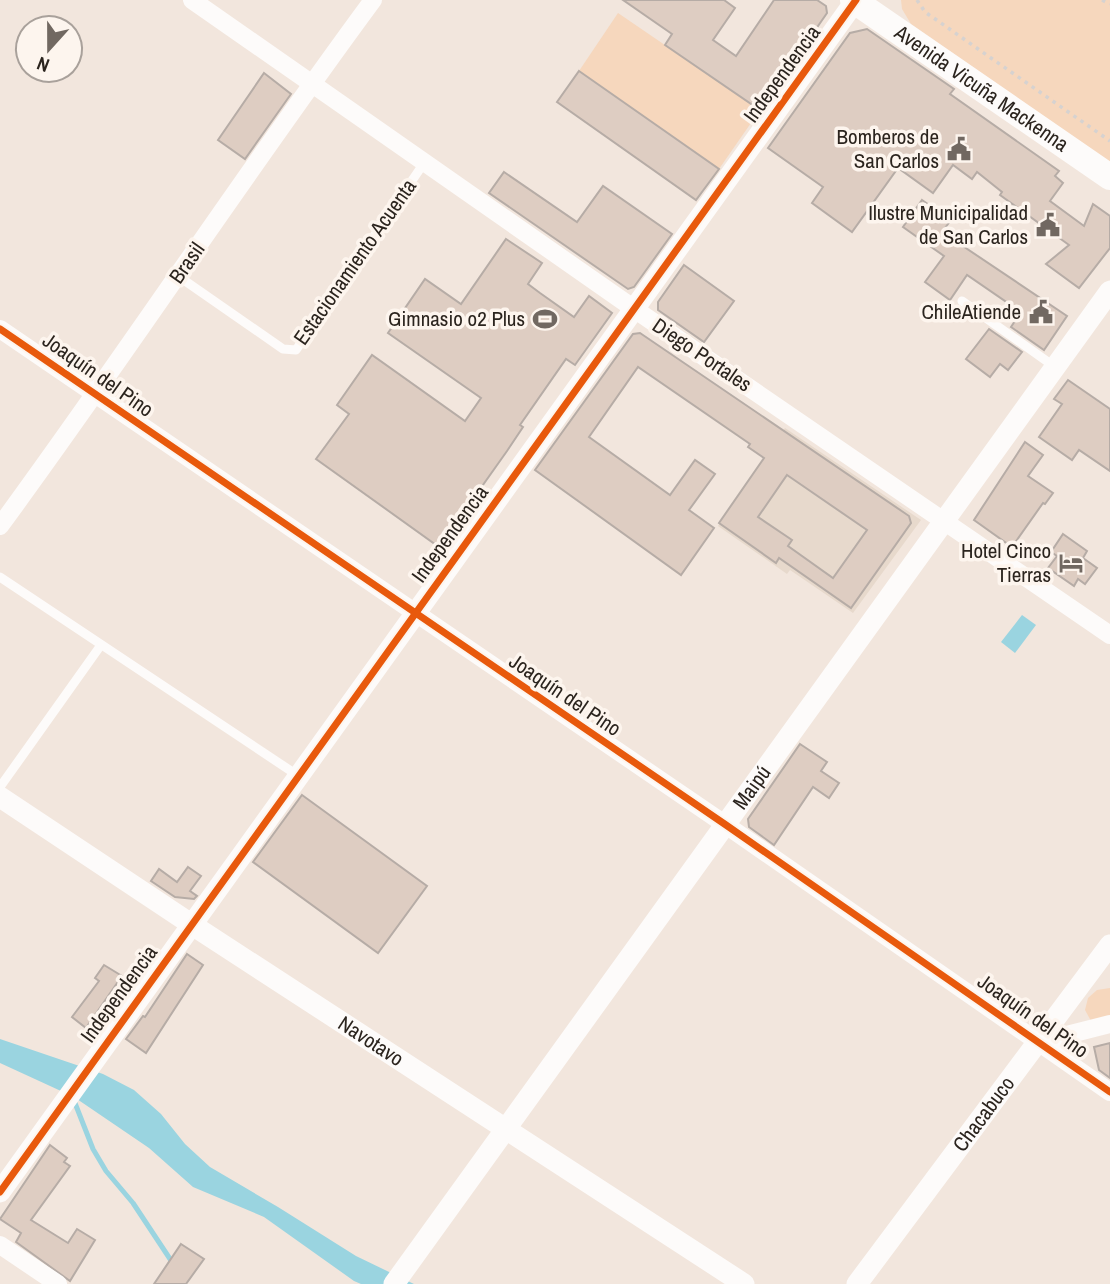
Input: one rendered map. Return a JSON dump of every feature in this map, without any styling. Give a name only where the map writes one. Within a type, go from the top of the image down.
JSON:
[{"type":"main road","name":"Avenida Vicuña Mackenna","points":[[855,0],[1109,175]]},
{"type":"main road","points":[[890,0],[900,24],[920,46]]},
{"type":"street","name":"Diego Portales","points":[[192,0],[635,309],[1109,633]]},
{"type":"street","name":"Brasil","points":[[0,526],[96,395],[311,84],[373,0]]},
{"type":"street","name":"Independencia","points":[[0,1192],[855,0]]},
{"type":"street","name":"Maipú","points":[[394,1284],[1110,291]]},
{"type":"street","name":"Joaquín del Pino","points":[[0,329],[726,825],[1110,1092]]},
{"type":"street","name":"Navotavo","points":[[0,797],[744,1284]]},
{"type":"street","name":"Chacabuco","points":[[857,1284],[1110,945]]},
{"type":"street","points":[[1039,1042],[1110,1024]]},
{"type":"street","points":[[0,1245],[58,1284]]},
{"type":"lane","name":"Estacionamiento Acuenta","points":[[178,276],[284,349],[296,350],[424,163]]},
{"type":"lane","points":[[962,301],[1055,368]]},
{"type":"lane","points":[[0,577],[297,775]]},
{"type":"lane","points":[[0,787],[101,645]]},
{"type":"path","points":[[917,0],[932,16],[1110,142]]},
{"type":"path","points":[[1102,0],[1110,4]]},
{"type":"shaded area","points":[[901,0],[1110,0],[1110,162],[911,24],[902,9]]},
{"type":"shaded area","points":[[618,13],[760,110],[719,169],[579,71]]},
{"type":"shaded area","points":[[785,428],[921,520],[853,613],[790,570],[787,574],[718,526]]},
{"type":"shaded area","points":[[1110,988],[1110,1017],[1091,1021],[1085,1010],[1088,998],[1097,990]]},
{"type":"water","points":[[1022,615],[1036,625],[1015,653],[1001,642]]},
{"type":"water","points":[[0,1039],[103,1074],[134,1090],[161,1114],[185,1144],[210,1167],[356,1256],[414,1284],[361,1284],[354,1281],[264,1217],[193,1187],[149,1148],[74,1097],[0,1063]]},
{"type":"building","points":[[623,0],[724,0],[735,8],[713,40],[736,56],[774,0],[817,0],[826,6],[827,13],[760,110],[665,45],[672,34]]},
{"type":"building","points":[[867,29],[954,89],[950,94],[1059,171],[1055,176],[1063,183],[1050,201],[1084,226],[1093,204],[1110,216],[1110,248],[1079,288],[1046,264],[1069,245],[1000,195],[1002,192],[977,172],[972,179],[953,165],[933,193],[898,168],[852,232],[812,203],[823,187],[768,148],[850,33]]},
{"type":"building","points":[[579,71],[719,169],[696,200],[557,102]]},
{"type":"building","points":[[264,73],[291,94],[245,159],[218,140]]},
{"type":"building","points":[[504,172],[577,222],[603,186],[672,234],[634,287],[628,289],[489,193]]},
{"type":"building","points":[[922,200],[951,220],[942,232],[1067,316],[1044,350],[1011,327],[1021,312],[967,275],[950,300],[925,282],[944,256],[903,227]]},
{"type":"building","points":[[506,239],[542,263],[528,284],[574,317],[589,296],[612,313],[575,365],[566,359],[520,425],[523,427],[507,451],[439,547],[316,459],[349,414],[337,405],[372,355],[465,421],[481,398],[388,333],[425,279],[461,304]]},
{"type":"building","points":[[684,265],[734,301],[704,342],[658,310],[658,302]]},
{"type":"building","points":[[989,329],[1022,352],[1008,370],[1000,364],[990,377],[966,359]]},
{"type":"building","points":[[640,333],[909,516],[911,523],[851,608],[779,558],[776,563],[719,523],[764,458],[748,447],[750,444],[638,367],[589,437],[670,495],[695,460],[715,474],[689,510],[714,528],[681,575],[535,470],[633,334]],"holes":[[[787,475],[867,530],[833,578],[788,546],[792,540],[758,517]]]},
{"type":"building","points":[[1068,380],[1110,409],[1110,471],[1079,450],[1072,460],[1039,437],[1062,404],[1054,399]]},
{"type":"building","points":[[1025,442],[1043,455],[1028,476],[1053,493],[1012,547],[974,520]]},
{"type":"building","name":"Hotel Cinco Tierras","points":[[1063,534],[1087,551],[1083,558],[1097,568],[1085,584],[1078,579],[1074,586],[1048,568],[1057,556],[1051,552]]},
{"type":"building","points":[[800,744],[827,762],[821,771],[839,783],[829,798],[813,787],[774,845],[749,827],[748,819]]},
{"type":"building","points":[[302,795],[427,886],[378,953],[253,862]]},
{"type":"building","points":[[188,867],[201,876],[190,891],[197,896],[194,899],[175,897],[151,881],[159,869],[177,882]]},
{"type":"building","points":[[187,954],[203,965],[146,1053],[126,1039],[143,1016],[145,1017]]},
{"type":"building","points":[[104,965],[122,976],[86,1028],[72,1017],[99,981],[95,978]]},
{"type":"building","points":[[1110,1043],[1110,1078],[1099,1070],[1094,1047]]},
{"type":"building","points":[[50,1145],[67,1158],[64,1162],[70,1166],[31,1220],[68,1243],[77,1229],[95,1240],[70,1281],[16,1242],[21,1233],[0,1219]]},
{"type":"building","points":[[181,1244],[204,1259],[186,1284],[154,1284]]},
{"type":"waterway","points":[[73,1098],[93,1149],[106,1171],[133,1203],[174,1265]]},
{"type":"cycle path","points":[[0,1192],[856,0]]},
{"type":"cycle path","points":[[0,329],[726,825],[1110,1092]]},
{"type":"place","name":"Bomberos de San Carlos","points":[[959,149]]},
{"type":"place","name":"Ilustre Municipalidad de San Carlos","points":[[1048,225]]},
{"type":"place","name":"ChileAtiende","points":[[1041,312]]},
{"type":"place","name":"Gimnasio o2 Plus","points":[[545,319]]},
{"type":"place","name":"Hotel Cinco Tierras","points":[[1071,563]]}]
